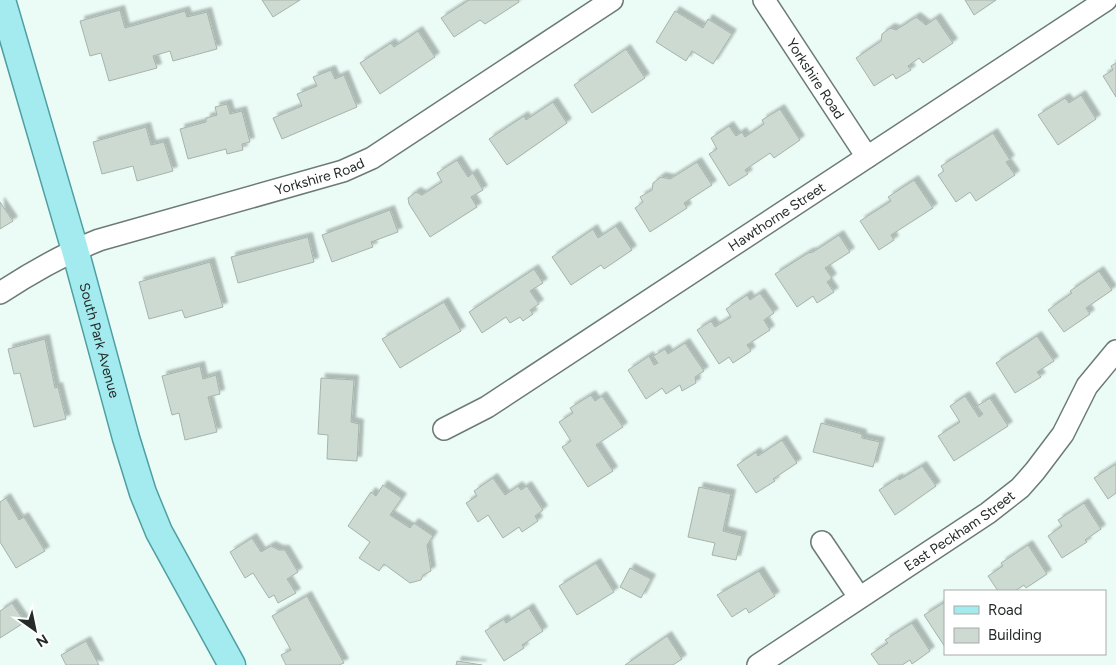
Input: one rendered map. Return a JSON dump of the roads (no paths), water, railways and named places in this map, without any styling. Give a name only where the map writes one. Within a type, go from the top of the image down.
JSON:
[{"type":"main road","name":"South Park Avenue","points":[[2,0],[123,429],[143,493],[159,532],[232,665]]},
{"type":"street","name":"Yorkshire Road","points":[[0,293],[28,274],[74,250],[99,240],[343,171],[372,158],[612,0]]},
{"type":"street","name":"Yorkshire Road","points":[[764,0],[867,157]]},
{"type":"street","name":"Hawthorne Street","points":[[444,428],[487,407],[1106,0]]},
{"type":"street","name":"East Peckham Street","points":[[758,665],[988,513],[1020,488],[1063,434],[1087,386],[1116,351]]},
{"type":"street","points":[[822,542],[859,598]]}]
